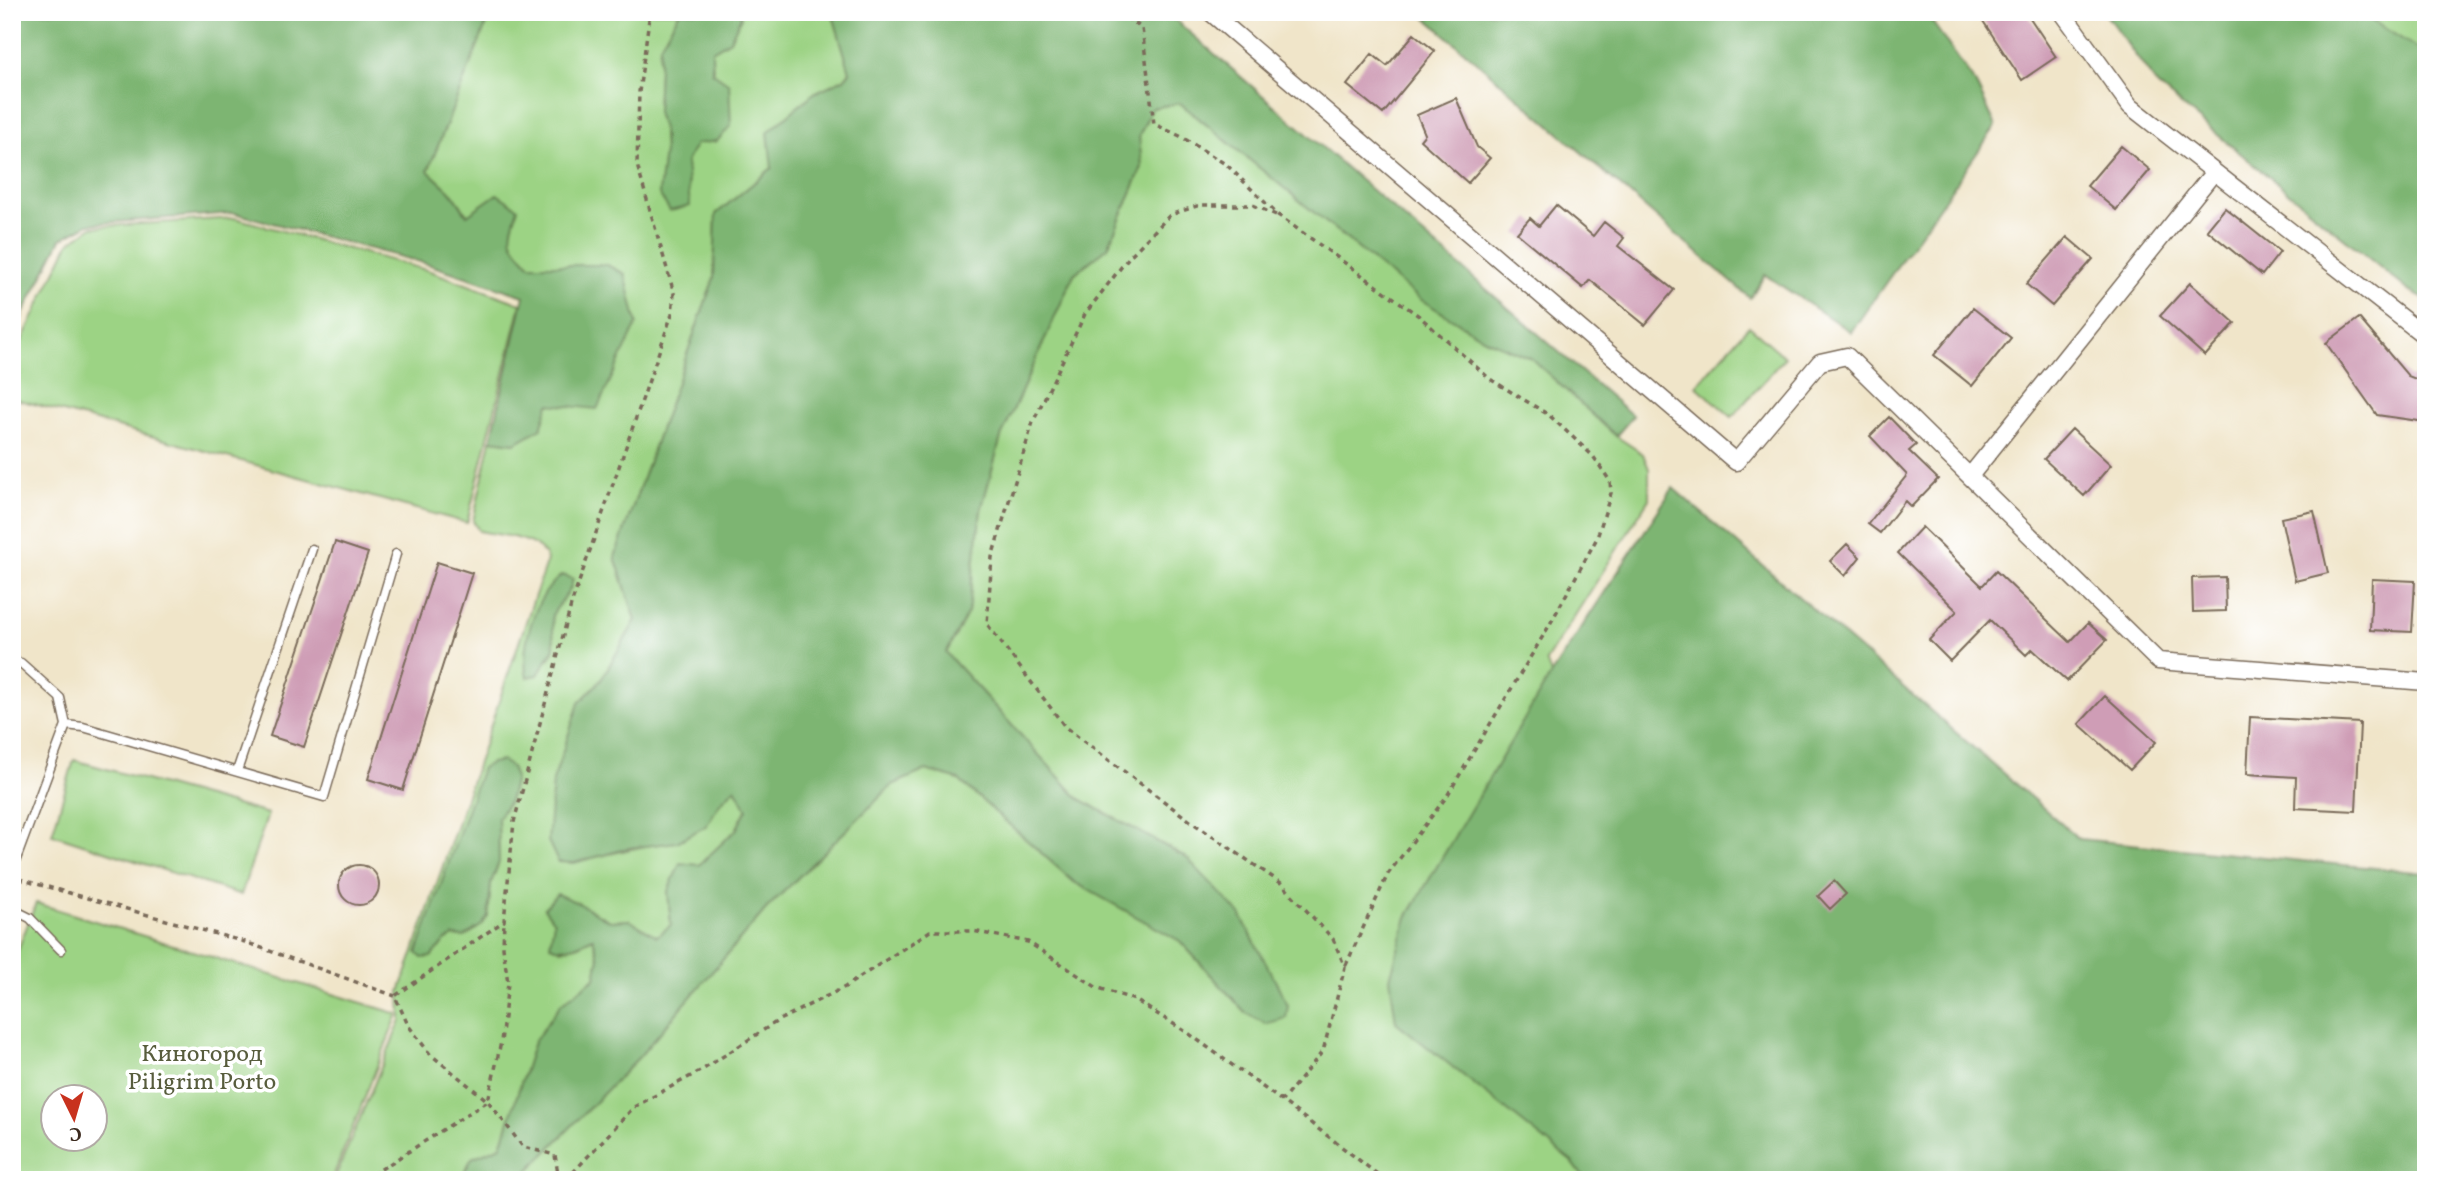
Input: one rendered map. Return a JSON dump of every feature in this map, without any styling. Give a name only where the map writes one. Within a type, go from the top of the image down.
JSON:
[{"type":"street","points":[[1210,12],[1736,462],[1820,362],[1847,356],[2158,661],[2426,682]]},
{"type":"street","points":[[2062,12],[2130,106],[2426,337]]},
{"type":"street","points":[[1970,476],[2214,172]]},
{"type":"lane","points":[[237,771],[312,549]]},
{"type":"lane","points":[[66,725],[83,727],[324,797],[396,554]]},
{"type":"lane","points":[[12,660],[21,663],[60,698],[66,725],[12,870]]},
{"type":"lane","points":[[12,909],[30,918],[61,950]]},
{"type":"path","points":[[364,1180],[488,1101],[501,1042],[508,983],[503,947],[514,822],[571,605],[672,314],[674,293],[637,165],[639,92],[650,12]]},
{"type":"path","points":[[1118,12],[1142,28],[1154,124],[1180,136],[1227,165],[1278,215],[1419,316],[1490,379],[1549,415],[1593,456],[1610,481],[1611,493],[1597,538],[1447,796],[1388,874],[1345,968],[1323,1051],[1282,1101]]},
{"type":"path","points":[[1278,215],[1253,205],[1200,205],[1170,215],[1129,257],[1085,314],[1033,422],[992,557],[987,624],[1066,728],[1192,823],[1281,883],[1332,939],[1345,968]]},
{"type":"path","points":[[12,877],[246,942],[395,996],[408,1025],[430,1054],[488,1101],[523,1147],[555,1155],[559,1180]]},
{"type":"path","points":[[395,996],[504,921]]},
{"type":"path","points":[[566,1180],[634,1107],[702,1070],[779,1020],[845,987],[930,931],[973,931],[1028,942],[1096,987],[1135,1000],[1282,1101],[1385,1180]]},
{"type":"green space","points":[[12,12],[491,12],[428,171],[452,193],[467,215],[497,194],[518,208],[511,234],[513,244],[530,265],[607,265],[625,274],[637,324],[597,409],[549,404],[541,428],[515,443],[491,440],[524,296],[424,263],[234,213],[89,224],[61,239],[12,336]]},
{"type":"green space","points":[[491,12],[680,12],[660,46],[657,112],[663,131],[664,152],[659,194],[689,205],[686,162],[696,143],[717,141],[712,51],[730,40],[741,17],[739,12],[832,12],[850,71],[844,79],[814,93],[772,168],[716,214],[714,278],[615,557],[636,620],[601,680],[579,703],[574,862],[645,846],[706,826],[720,803],[735,788],[747,808],[736,830],[668,891],[671,925],[657,937],[629,920],[610,921],[578,903],[544,908],[554,922],[560,949],[577,946],[593,938],[599,958],[595,978],[561,1004],[534,1042],[501,1146],[472,1158],[460,1180],[334,1180],[401,1020],[400,992],[547,560],[536,546],[508,536],[479,531],[473,521],[491,440],[515,443],[541,428],[548,404],[607,265],[530,265],[511,243],[510,233],[468,215],[452,193],[428,171]],"holes":[[[563,575],[572,579],[570,589],[552,615],[554,648],[550,658],[528,677],[526,663],[530,636],[541,611]],[[515,778],[509,801],[498,818],[499,862],[491,883],[488,916],[482,925],[465,937],[454,936],[445,941]]]},
{"type":"green space","points":[[680,12],[739,12],[741,17],[730,40],[712,51],[712,72],[729,84],[731,126],[717,141],[696,144],[686,162],[690,206],[670,211],[659,194],[664,152],[663,131],[657,112],[660,45]]},
{"type":"green space","points":[[832,12],[1166,12],[1633,416],[1616,436],[1531,358],[1485,339],[1420,299],[1180,103],[1152,108],[1139,136],[1142,167],[1108,247],[1074,274],[1001,437],[981,510],[968,612],[946,653],[1078,798],[1187,858],[1240,914],[1288,1005],[1286,1018],[1266,1024],[1246,1013],[1180,941],[1074,882],[959,780],[926,770],[892,785],[766,909],[639,1057],[519,1180],[460,1180],[472,1158],[501,1146],[534,1042],[561,1004],[595,978],[599,958],[593,938],[567,948],[550,945],[554,922],[544,908],[557,894],[610,921],[629,920],[657,936],[671,925],[668,891],[680,863],[699,865],[736,830],[747,809],[735,788],[720,803],[706,826],[677,842],[629,848],[574,863],[558,862],[548,841],[553,781],[579,703],[601,680],[636,620],[615,557],[714,278],[716,214],[772,168],[768,132],[814,93],[844,79],[850,72]]},
{"type":"green space","points":[[1419,12],[1925,12],[1976,84],[1996,126],[1851,332],[1765,275],[1750,298]]},
{"type":"green space","points":[[2104,12],[2358,12],[2426,54],[2426,300],[2409,291],[2158,86]]},
{"type":"green space","points":[[2358,12],[2426,12],[2426,54]]},
{"type":"green space","points":[[1180,103],[1420,299],[1485,339],[1531,358],[1616,436],[1643,454],[1649,469],[1649,499],[1546,661],[1551,674],[1572,1162],[1586,1180],[519,1180],[639,1057],[766,909],[892,785],[926,770],[959,780],[1074,882],[1180,941],[1246,1013],[1187,858],[1078,798],[946,653],[968,612],[981,510],[1001,437],[1074,274],[1108,247],[1142,167],[1139,136],[1152,108]]},
{"type":"green space","points":[[235,218],[430,271],[521,304],[467,523],[12,398],[12,361],[69,243],[92,227]]},
{"type":"green space","points":[[1749,326],[1785,357],[1732,417],[1696,386]]},
{"type":"green space","points":[[1673,488],[2079,839],[2426,873],[2426,1180],[1586,1180],[1572,1162],[1396,1022],[1390,978],[1407,917],[1551,674]]},
{"type":"green space","points":[[562,575],[573,579],[570,589],[552,615],[554,648],[538,675],[527,677],[526,650],[532,622],[544,595]]},
{"type":"green space","points":[[74,760],[268,814],[241,895],[52,834]]},
{"type":"green space","points":[[502,761],[511,767],[515,778],[509,801],[498,818],[499,862],[491,883],[488,916],[482,925],[464,937],[454,936],[445,941],[431,957],[422,958],[417,953],[482,768]]},
{"type":"green space","name":"Киногород Piligrim Porto","points":[[36,903],[398,1014],[334,1174],[329,1180],[12,1180],[12,965]]},
{"type":"building","points":[[1990,12],[2026,12],[2056,57],[2022,80],[1981,18]]},
{"type":"building","points":[[1414,34],[1435,51],[1383,114],[1347,85],[1372,54],[1387,66]]},
{"type":"building","points":[[1456,98],[1477,147],[1490,158],[1468,183],[1420,140],[1425,134],[1417,115]]},
{"type":"building","points":[[2121,146],[2150,170],[2116,210],[2087,186]]},
{"type":"building","points":[[1556,205],[1593,236],[1604,222],[1624,238],[1618,246],[1674,290],[1645,325],[1590,280],[1583,288],[1517,233],[1530,218],[1539,226]]},
{"type":"building","points":[[2225,208],[2280,252],[2262,275],[2207,230]]},
{"type":"building","points":[[2067,237],[2093,259],[2052,306],[2026,284]]},
{"type":"building","points":[[2190,283],[2235,323],[2205,356],[2160,316]]},
{"type":"building","points":[[1973,308],[2011,338],[1972,386],[1934,355]]},
{"type":"building","points":[[2359,318],[2408,376],[2426,383],[2426,422],[2377,415],[2326,343]]},
{"type":"building","points":[[1889,417],[1916,445],[1909,451],[1938,479],[1911,507],[1905,501],[1880,533],[1868,524],[1907,475],[1870,436]]},
{"type":"building","points":[[2072,429],[2111,465],[2084,496],[2044,459]]},
{"type":"building","points":[[2314,511],[2328,573],[2295,581],[2281,518]]},
{"type":"building","points":[[1922,527],[1982,586],[1996,571],[2070,642],[2088,623],[2107,640],[2067,681],[2032,649],[2026,655],[1990,620],[1950,661],[1929,640],[1957,611],[1898,553]]},
{"type":"building","points":[[335,542],[368,553],[304,747],[270,736]]},
{"type":"building","points":[[1847,544],[1860,557],[1845,576],[1830,561]]},
{"type":"building","points":[[437,562],[472,573],[403,790],[368,779]]},
{"type":"building","points":[[2225,577],[2226,611],[2193,612],[2192,578]]},
{"type":"building","points":[[2372,579],[2415,581],[2412,632],[2370,630]]},
{"type":"building","points":[[2105,696],[2156,742],[2130,770],[2079,724]]},
{"type":"building","points":[[2250,717],[2360,723],[2356,811],[2295,808],[2296,777],[2247,774]]},
{"type":"building","points":[[359,865],[373,871],[379,885],[373,899],[359,905],[345,899],[339,885],[345,871]]},
{"type":"building","points":[[1834,881],[1846,894],[1830,909],[1818,896]]}]
